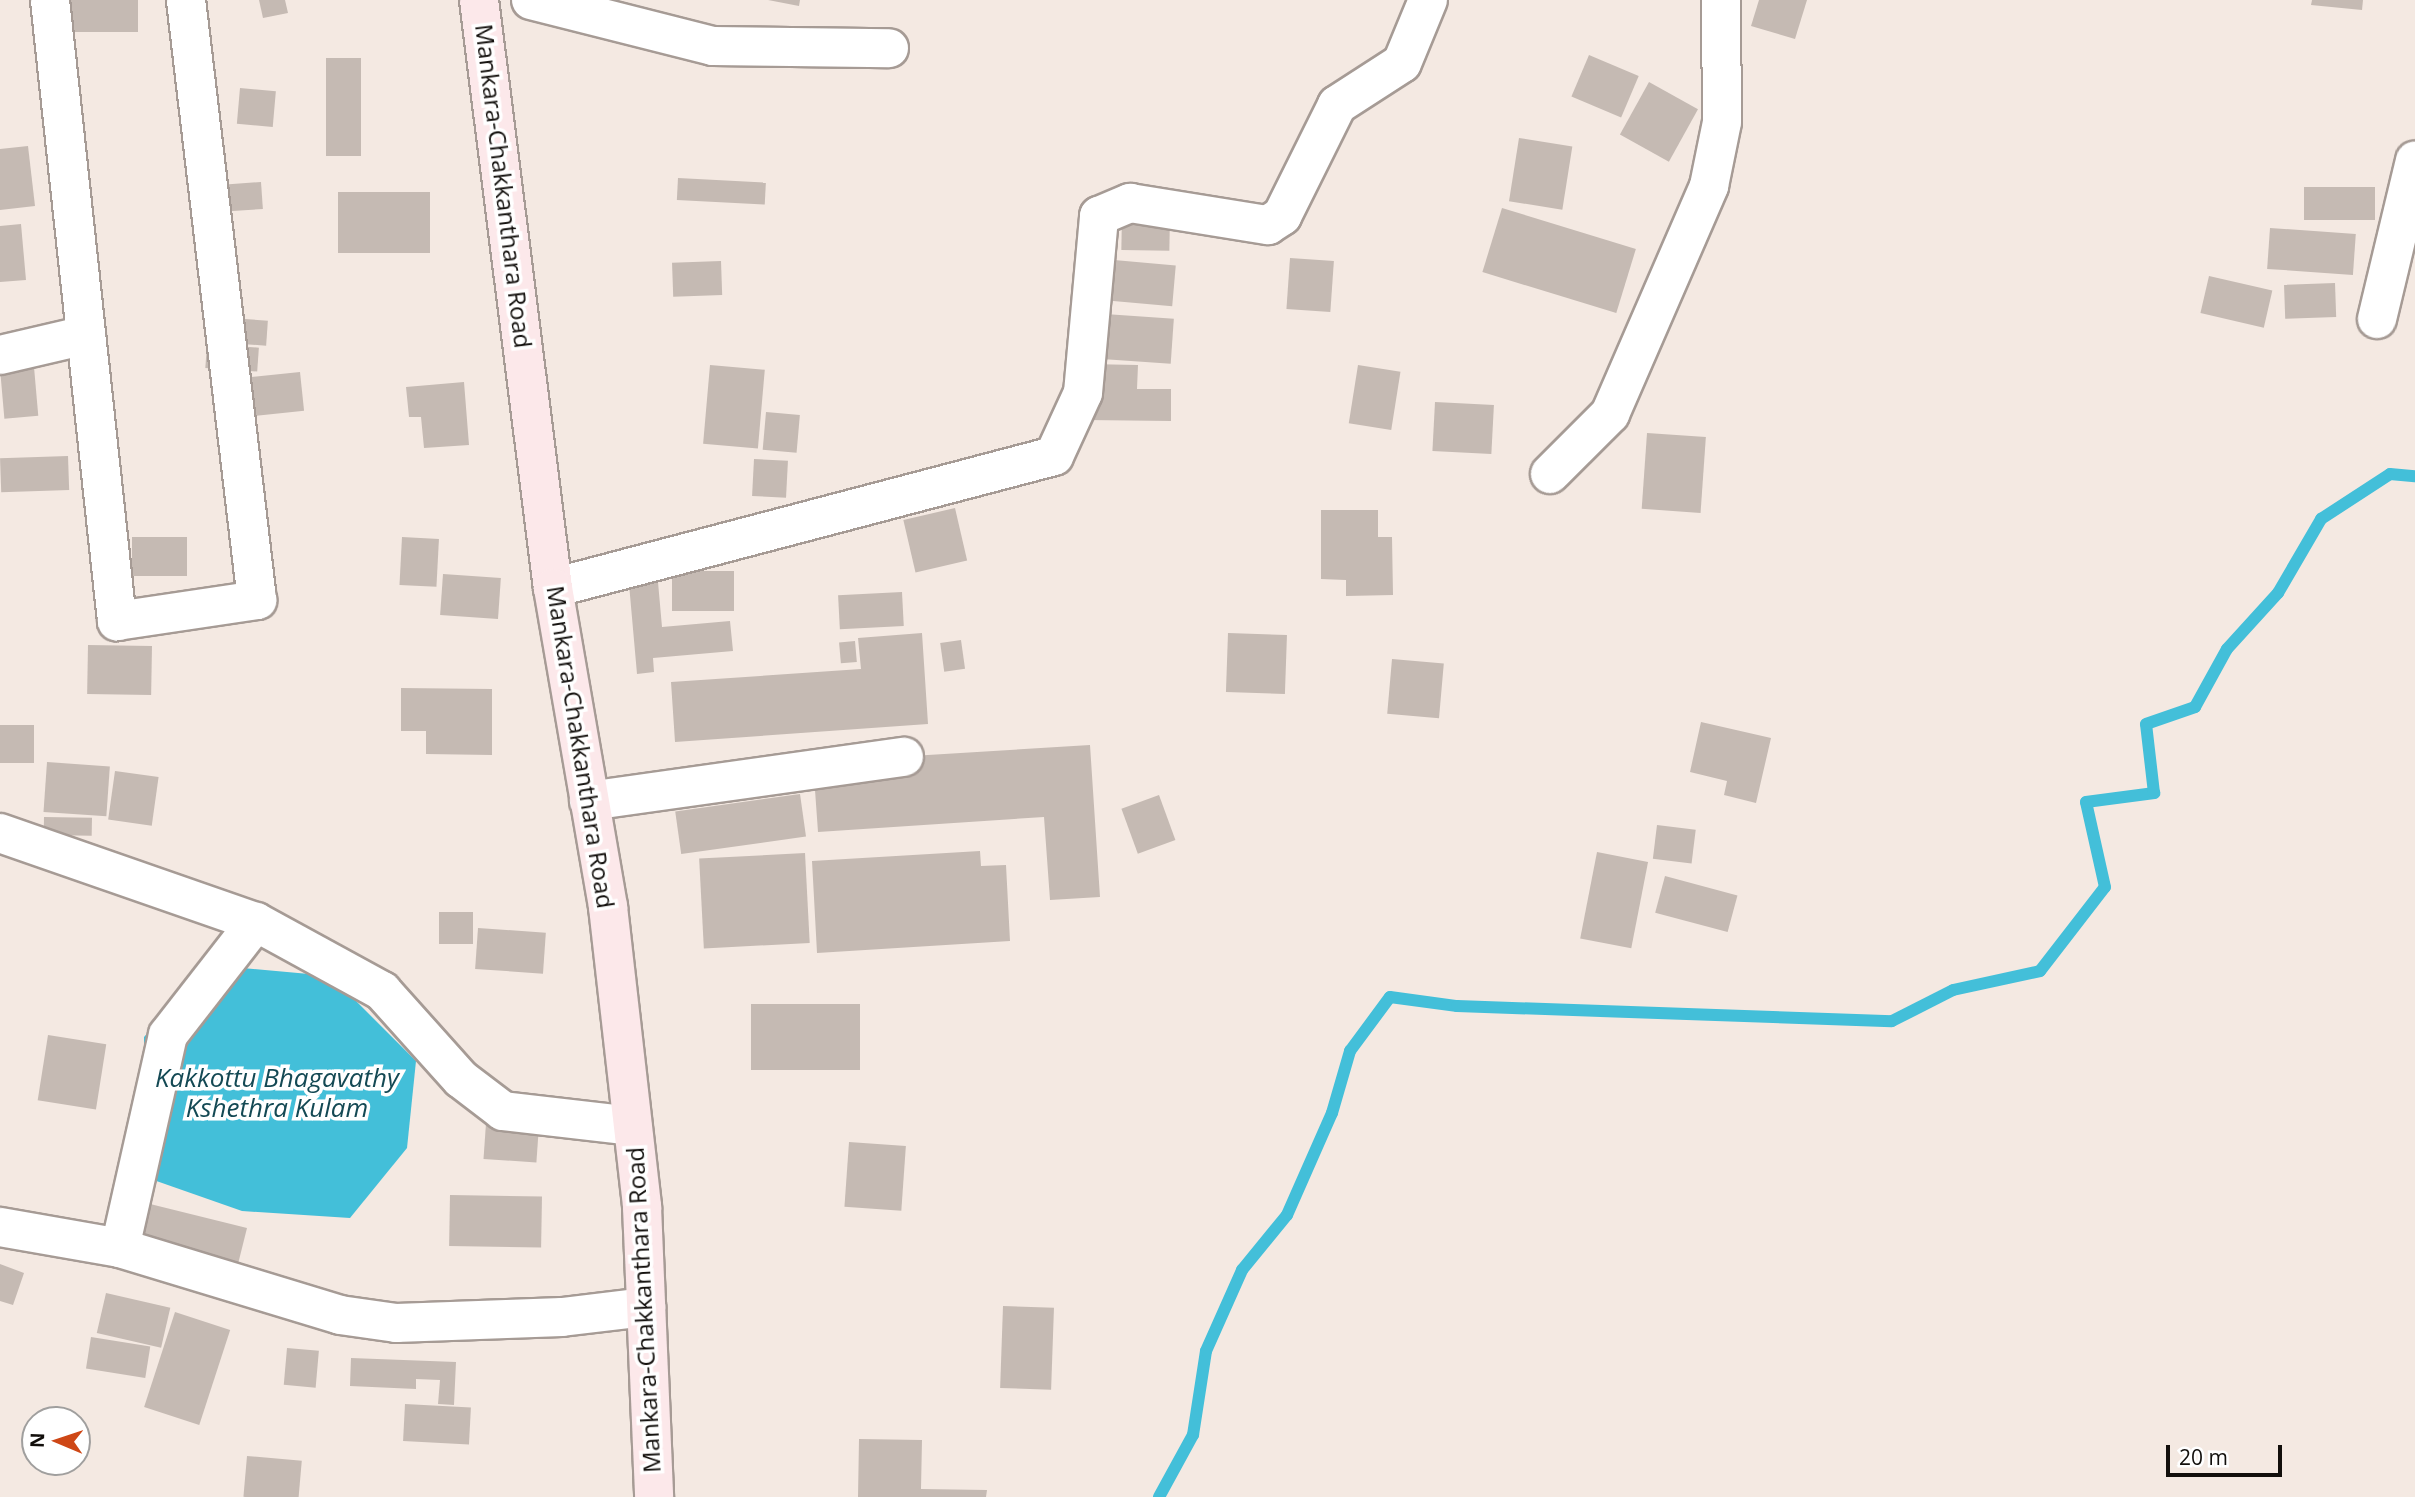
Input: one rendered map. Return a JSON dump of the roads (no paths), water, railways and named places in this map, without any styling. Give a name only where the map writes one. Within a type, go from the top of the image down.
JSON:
[{"type":"main road","name":"Mankara-Chakkanthara Road","points":[[479,0],[554,587],[608,907],[632,1126],[646,1307],[654,1497]]},
{"type":"street","points":[[50,0],[117,621],[257,600],[186,0]]},
{"type":"street","points":[[531,0],[713,46],[889,48]]},
{"type":"street","points":[[554,587],[1054,457],[1083,393],[1099,216],[1130,204],[1268,225],[1282,216],[1337,105],[1402,63],[1428,0]]},
{"type":"street","points":[[1550,474],[1610,414],[1709,186],[1722,122],[1718,1]]},
{"type":"street","points":[[2377,319],[2415,161]]},
{"type":"street","points":[[0,355],[86,334]]},
{"type":"street","points":[[589,801],[904,757]]},
{"type":"street","points":[[0,833],[256,922],[382,991],[461,1079],[503,1111],[632,1126]]},
{"type":"street","points":[[120,1248],[167,1035],[256,922]]},
{"type":"street","points":[[0,1227],[120,1248],[340,1315],[396,1323],[562,1317],[646,1307]]},
{"type":"water","name":"Kakkottu Bhagavathy Kshethra Kulam","points":[[210,965],[331,976],[416,1061],[407,1148],[350,1218],[242,1211],[145,1177],[144,1037]]},
{"type":"waterway","points":[[1159,1497],[1193,1435],[1206,1351],[1242,1270],[1287,1215],[1332,1113],[1350,1051],[1390,997],[1457,1006],[1892,1021],[1953,990],[2040,971],[2105,887],[2086,802],[2154,793],[2146,724],[2195,707],[2227,649],[2278,593],[2321,519],[2390,474],[2415,476]]}]
